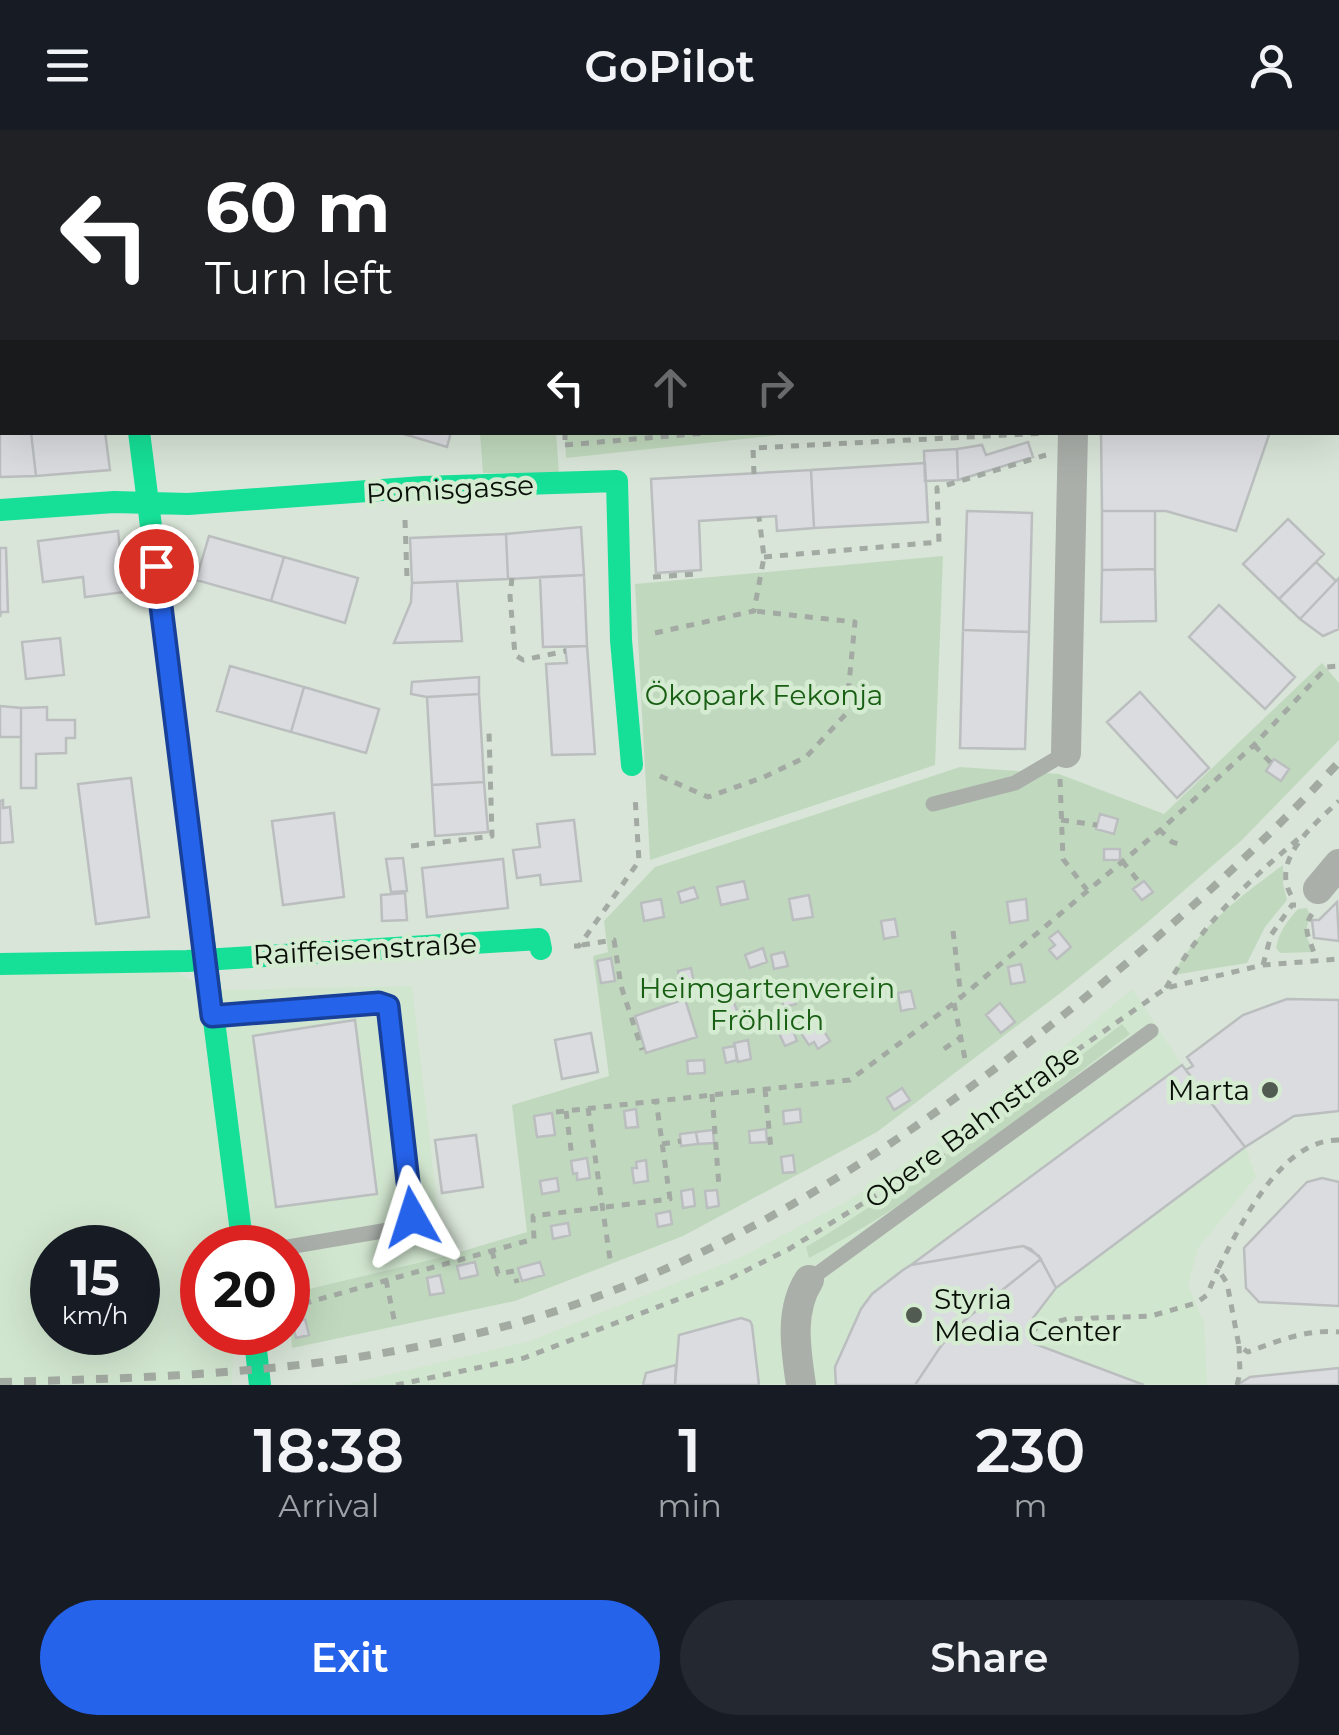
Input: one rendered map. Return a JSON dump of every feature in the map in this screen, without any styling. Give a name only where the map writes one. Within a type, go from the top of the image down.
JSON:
[{"type":"street","points":[[139,435],[240,1225]]},
{"type":"street","points":[[1063,763],[1074,435]]},
{"type":"street","name":"Pomisgasse","points":[[0,510],[617,481],[622,640],[632,765]]},
{"type":"street","points":[[1314,900],[1339,864]]},
{"type":"street","name":"Raiffeisenstraße","points":[[0,964],[206,960],[539,939],[541,949]]},
{"type":"street","points":[[800,1385],[796,1309],[810,1280]]},
{"type":"street","points":[[257,1355],[260,1385]]},
{"type":"lane","points":[[933,804],[1016,783],[1063,763]]},
{"type":"lane","points":[[212,1016],[379,1003],[388,1006],[412,1217],[406,1227],[310,1243]]},
{"type":"lane","points":[[810,1280],[1151,1031]]},
{"type":"path","points":[[566,445],[682,435]]},
{"type":"path","points":[[754,474],[753,448],[1008,435]]},
{"type":"path","points":[[764,557],[940,542],[937,488],[1046,455]]},
{"type":"path","points":[[405,517],[407,578],[412,577]]},
{"type":"path","points":[[754,611],[764,557],[759,517]]},
{"type":"path","points":[[620,578],[696,571]]},
{"type":"path","points":[[512,578],[515,654],[523,660],[566,652]]},
{"type":"path","points":[[580,946],[639,862],[632,765],[708,797],[806,757],[846,714],[855,622],[754,611],[622,640]]},
{"type":"path","points":[[556,1112],[850,1080],[954,1003],[1088,891],[1254,745],[1327,667],[1339,666]]},
{"type":"path","points":[[412,846],[492,836],[489,732]]},
{"type":"path","points":[[1254,745],[1271,763]]},
{"type":"path","points":[[1063,763],[1063,859],[1088,891]]},
{"type":"path","points":[[1166,988],[1183,957],[1218,914],[1339,800]]},
{"type":"path","points":[[1061,820],[1097,825]]},
{"type":"path","points":[[1159,829],[1179,844]]},
{"type":"path","points":[[1303,836],[1285,874],[1288,891],[1314,900]]},
{"type":"path","points":[[1122,862],[1140,883]]},
{"type":"path","points":[[1314,900],[1306,934],[1316,960]]},
{"type":"path","points":[[1263,965],[1271,935],[1292,905],[1314,900]]},
{"type":"path","points":[[954,931],[961,997]]},
{"type":"path","points":[[541,949],[614,940],[621,986],[642,1050]]},
{"type":"path","name":"Obere Bahnstraße","points":[[396,1385],[524,1358],[723,1282],[789,1249],[943,1154],[1047,1071],[1166,988],[1263,965],[1339,959]]},
{"type":"path","points":[[954,1003],[966,1059]]},
{"type":"path","points":[[944,1048],[961,1037]]},
{"type":"path","points":[[765,1089],[771,1148]]},
{"type":"path","points":[[712,1094],[719,1187]]},
{"type":"path","points":[[310,1302],[534,1239],[534,1216],[670,1198],[656,1100]]},
{"type":"path","points":[[588,1108],[610,1258]]},
{"type":"path","points":[[566,1110],[572,1157]]},
{"type":"path","points":[[662,1144],[680,1140]]},
{"type":"path","points":[[1031,1334],[1037,1327],[1067,1319],[1151,1316],[1196,1303],[1207,1295],[1269,1182],[1301,1151],[1323,1140],[1339,1140]]},
{"type":"path","points":[[492,1251],[498,1274],[514,1271],[517,1283]]},
{"type":"path","points":[[1218,1269],[1226,1282],[1239,1346],[1237,1385]]},
{"type":"path","points":[[386,1280],[396,1324]]},
{"type":"path","points":[[1239,1346],[1248,1352],[1283,1338],[1339,1332]]},
{"type":"shaded area","points":[[155,961],[210,990],[412,986],[443,1257],[310,1289],[310,1225],[180,1225],[180,1355],[232,1355],[232,1385],[0,1385],[0,965]]},
{"type":"shaded area","points":[[1132,989],[1182,1065],[1245,1147],[1256,1177],[1198,1248],[1188,1285],[1204,1324],[1207,1385],[345,1385],[530,1341],[739,1258],[844,1203],[936,1144],[1006,1096]]},
{"type":"green space","points":[[480,435],[556,435],[559,473],[483,473]]},
{"type":"green space","points":[[565,435],[779,435],[566,458]]},
{"type":"green space","name":"Ökopark Fekonja","points":[[943,556],[935,765],[650,860],[635,584]]},
{"type":"green space","name":"Heimgartenverein Fröhlich","points":[[1322,663],[1339,683],[1339,740],[1242,840],[1063,991],[877,1132],[683,1236],[515,1301],[310,1344],[310,1289],[527,1232],[512,1105],[609,1076],[593,956],[608,952],[604,921],[655,867],[960,767],[1059,774],[1164,814]]},
{"type":"green space","points":[[1283,865],[1287,900],[1265,927],[1247,963],[1173,975],[1208,927]]},
{"type":"green space","points":[[1307,908],[1310,916],[1305,934],[1314,952],[1280,953],[1276,948],[1284,927],[1298,909]]},
{"type":"green space","points":[[1122,1024],[1130,1034],[974,1153],[893,1209],[809,1258],[806,1247],[928,1168]]},
{"type":"building","points":[[0,435],[31,435],[36,476],[0,477]]},
{"type":"building","points":[[31,435],[105,435],[110,470],[36,476]]},
{"type":"building","points":[[407,435],[450,435],[447,447]]},
{"type":"building","points":[[1101,435],[1269,435],[1236,531],[1166,511],[1102,511]]},
{"type":"building","points":[[1028,442],[1033,457],[958,480],[957,449],[982,445],[986,455]]},
{"type":"building","points":[[957,449],[958,480],[925,481],[924,451]]},
{"type":"building","points":[[925,463],[928,522],[814,528],[811,470]]},
{"type":"building","points":[[811,470],[814,528],[777,531],[776,516],[699,521],[701,570],[656,573],[651,479]]},
{"type":"building","points":[[967,511],[1032,513],[1029,632],[963,630]]},
{"type":"building","points":[[1102,511],[1155,511],[1155,569],[1102,570]]},
{"type":"building","points":[[1288,519],[1324,554],[1279,599],[1243,564]]},
{"type":"building","points":[[581,527],[584,575],[508,579],[506,534]]},
{"type":"building","points":[[118,531],[125,592],[85,597],[83,577],[43,582],[38,541]]},
{"type":"building","points":[[506,534],[508,579],[412,583],[410,538]]},
{"type":"building","points":[[209,536],[284,557],[271,601],[196,580]]},
{"type":"building","points":[[0,548],[6,548],[8,612],[1,612],[0,617]]},
{"type":"building","points":[[284,557],[358,578],[345,623],[271,601]]},
{"type":"building","points":[[1316,562],[1336,581],[1300,619],[1279,599]]},
{"type":"building","points":[[1155,569],[1156,621],[1101,622],[1102,570]]},
{"type":"building","points":[[584,575],[587,646],[543,647],[540,577]]},
{"type":"building","points":[[1339,578],[1339,629],[1323,636],[1300,619]]},
{"type":"building","points":[[457,581],[462,641],[394,643],[411,602],[412,583]]},
{"type":"building","points":[[1219,605],[1295,677],[1265,709],[1189,637]]},
{"type":"building","points":[[963,630],[1029,632],[1025,749],[960,748]]},
{"type":"building","points":[[60,638],[64,675],[26,679],[22,642]]},
{"type":"building","points":[[587,646],[595,754],[552,755],[546,664],[567,663],[565,647]]},
{"type":"building","points":[[230,666],[304,687],[291,732],[217,711]]},
{"type":"building","points":[[479,677],[479,694],[411,694],[412,682]]},
{"type":"building","points":[[304,687],[379,709],[366,753],[291,732]]},
{"type":"building","points":[[1140,692],[1209,768],[1177,798],[1107,722]]},
{"type":"building","points":[[479,694],[484,782],[432,785],[427,697]]},
{"type":"building","points":[[0,706],[21,708],[21,737],[0,737]]},
{"type":"building","points":[[47,707],[47,720],[75,720],[75,738],[66,738],[66,753],[36,754],[36,788],[21,788],[21,708]]},
{"type":"building","points":[[1274,759],[1289,769],[1281,781],[1266,771]]},
{"type":"building","points":[[131,778],[149,917],[96,924],[78,784]]},
{"type":"building","points":[[484,782],[488,832],[435,836],[432,785]]},
{"type":"building","points":[[3,800],[3,808],[10,807],[13,842],[0,843]]},
{"type":"building","points":[[334,813],[344,897],[283,905],[272,821]]},
{"type":"building","points":[[1100,814],[1118,819],[1114,834],[1096,829]]},
{"type":"building","points":[[574,820],[581,881],[541,885],[540,875],[517,878],[513,850],[540,847],[537,824]]},
{"type":"building","points":[[1104,849],[1120,849],[1120,860],[1104,860]]},
{"type":"building","points":[[403,858],[407,891],[391,892],[386,859]]},
{"type":"building","points":[[503,859],[508,908],[427,917],[422,868]]},
{"type":"building","points":[[744,881],[748,899],[721,905],[717,887]]},
{"type":"building","points":[[1144,881],[1153,892],[1142,900],[1133,889]]},
{"type":"building","points":[[694,887],[698,898],[681,903],[678,892]]},
{"type":"building","points":[[405,893],[407,920],[382,921],[381,895]]},
{"type":"building","points":[[809,895],[813,917],[793,920],[789,899]]},
{"type":"building","points":[[661,899],[664,917],[644,921],[641,903]]},
{"type":"building","points":[[1026,899],[1028,920],[1010,923],[1007,902]]},
{"type":"building","points":[[1337,902],[1339,941],[1314,938],[1312,920],[1319,920]]},
{"type":"building","points":[[895,919],[898,936],[884,939],[881,921]]},
{"type":"building","points":[[1058,931],[1071,947],[1057,959],[1049,950],[1055,945],[1049,938]]},
{"type":"building","points":[[763,948],[767,962],[750,968],[745,955]]},
{"type":"building","points":[[784,952],[788,966],[774,969],[771,955]]},
{"type":"building","points":[[611,958],[615,981],[601,983],[597,961]]},
{"type":"building","points":[[1021,964],[1025,982],[1011,984],[1008,967]]},
{"type":"building","points":[[691,968],[694,983],[680,985],[678,971]]},
{"type":"building","points":[[791,987],[796,1004],[784,1007],[779,991]]},
{"type":"building","points":[[911,991],[915,1008],[901,1011],[898,993]]},
{"type":"building","points":[[685,999],[697,1037],[646,1053],[635,1016]]},
{"type":"building","name":"Marta","points":[[1287,999],[1339,1000],[1339,1111],[1294,1116],[1245,1147],[1186,1070],[1193,1066],[1187,1057],[1243,1015]]},
{"type":"building","points":[[733,1000],[739,1016],[728,1021],[721,1005]]},
{"type":"building","points":[[1000,1003],[1015,1022],[1001,1033],[986,1015]]},
{"type":"building","points":[[816,1018],[830,1041],[818,1049],[814,1042],[809,1045],[798,1029]]},
{"type":"building","points":[[355,1020],[377,1194],[276,1207],[253,1036]]},
{"type":"building","points":[[791,1025],[797,1041],[785,1046],[778,1031]]},
{"type":"building","points":[[591,1033],[598,1072],[562,1079],[555,1040]]},
{"type":"building","points":[[748,1040],[751,1059],[738,1062],[734,1043]]},
{"type":"building","points":[[735,1046],[737,1060],[726,1063],[723,1048]]},
{"type":"building","points":[[704,1060],[705,1073],[688,1074],[687,1061]]},
{"type":"building","points":[[1182,1065],[1245,1147],[1056,1288],[1039,1256],[1023,1246],[911,1265]]},
{"type":"building","points":[[902,1088],[910,1100],[894,1110],[887,1098]]},
{"type":"building","points":[[636,1109],[638,1127],[626,1128],[624,1111]]},
{"type":"building","points":[[800,1109],[801,1122],[784,1124],[783,1111]]},
{"type":"building","points":[[552,1113],[555,1135],[537,1137],[534,1116]]},
{"type":"building","points":[[766,1129],[767,1142],[750,1143],[749,1131]]},
{"type":"building","points":[[713,1130],[714,1143],[698,1144],[696,1132]]},
{"type":"building","points":[[696,1132],[698,1144],[681,1146],[680,1134]]},
{"type":"building","points":[[476,1135],[483,1187],[442,1193],[435,1140]]},
{"type":"building","points":[[793,1155],[795,1172],[783,1173],[781,1157]]},
{"type":"building","points":[[587,1158],[590,1178],[577,1180],[571,1161]]},
{"type":"building","points":[[646,1160],[648,1181],[634,1183],[632,1168],[637,1168],[636,1162]]},
{"type":"building","points":[[557,1178],[559,1191],[542,1194],[540,1181]]},
{"type":"building","points":[[1322,1178],[1339,1182],[1339,1306],[1259,1302],[1246,1288],[1244,1248],[1307,1182]]},
{"type":"building","points":[[693,1189],[695,1206],[683,1208],[681,1191]]},
{"type":"building","points":[[717,1190],[719,1206],[707,1208],[705,1191]]},
{"type":"building","points":[[670,1211],[672,1224],[658,1227],[656,1214]]},
{"type":"building","points":[[568,1223],[570,1235],[553,1239],[551,1226]]},
{"type":"building","name":"Styria Media Center","points":[[1023,1246],[1041,1259],[965,1320],[941,1346],[915,1385],[836,1385],[835,1367],[861,1309],[872,1294],[903,1270],[911,1265]]},
{"type":"building","points":[[1023,1246],[1039,1256],[1056,1288],[1033,1318],[1031,1334],[1035,1344],[1144,1385],[836,1385],[835,1367],[861,1309],[872,1294],[903,1270],[911,1265]]},
{"type":"building","points":[[475,1262],[478,1275],[460,1279],[457,1266]]},
{"type":"building","points":[[540,1262],[544,1275],[522,1281],[518,1268]]},
{"type":"building","points":[[440,1275],[444,1293],[430,1295],[427,1278]]},
{"type":"building","points":[[741,1318],[752,1325],[759,1385],[675,1385],[679,1335]]},
{"type":"building","points":[[676,1365],[675,1385],[643,1385],[646,1373]]},
{"type":"building","points":[[1339,1368],[1339,1385],[1237,1385],[1250,1377]]},
{"type":"railway","points":[[0,1382],[230,1372],[401,1350],[542,1315],[623,1287],[702,1252],[852,1168],[994,1069],[1170,926],[1274,830],[1339,762]]},
{"type":"traffic: fast","points":[[139,435],[240,1225]]},
{"type":"traffic: fast","points":[[0,510],[114,502],[188,504],[423,487],[617,481],[621,640],[632,765]]},
{"type":"traffic: fast","points":[[0,964],[187,961],[539,939],[541,949]]},
{"type":"traffic: fast","points":[[257,1355],[260,1385]]},
{"type":"place","name":"Marta","points":[[1270,1090]]},
{"type":"place","name":"Styria Media Center","points":[[914,1315]]},
{"type":"route","points":[[156,566],[212,1016],[379,1003],[388,1006],[412,1217]]}]
